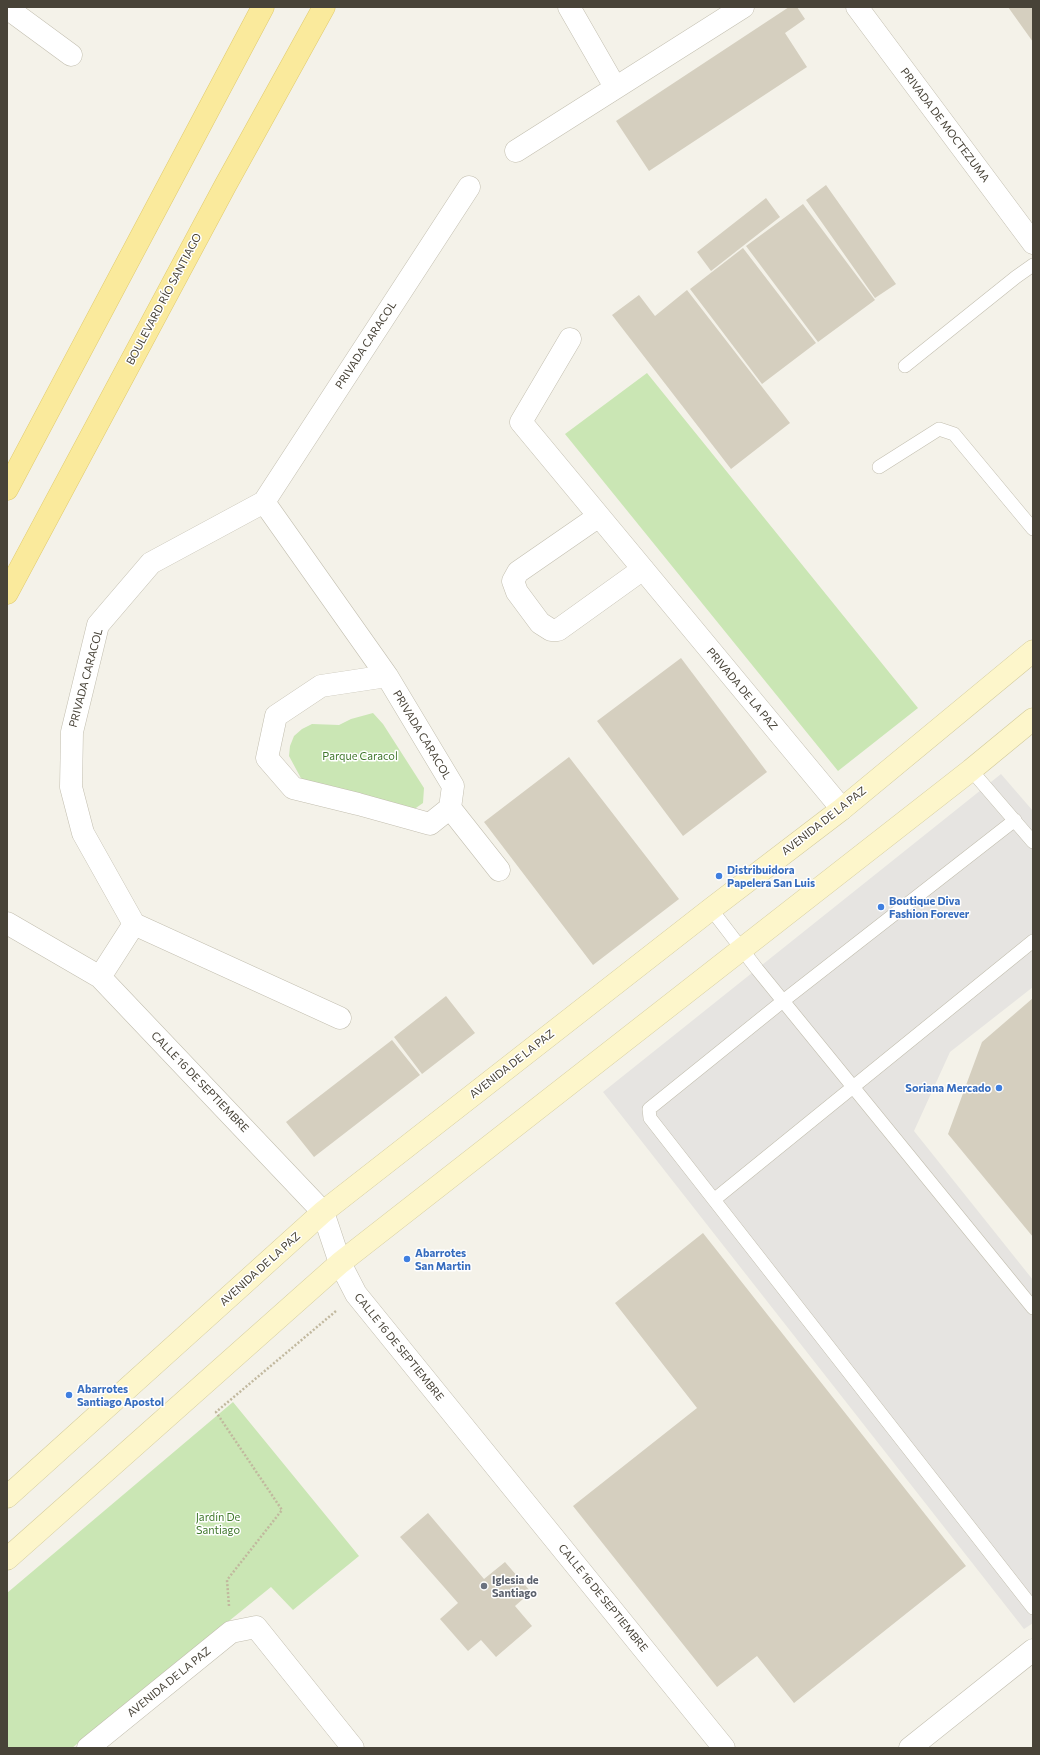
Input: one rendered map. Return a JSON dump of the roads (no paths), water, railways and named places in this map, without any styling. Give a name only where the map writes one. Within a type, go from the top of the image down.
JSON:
[{"type":"main road","points":[[7,489],[263,7]]},
{"type":"main road","name":"BOULEVARD RÍO SANTIAGO","points":[[7,593],[221,193],[324,7]]},
{"type":"main road","points":[[7,458],[80,353]]},
{"type":"street","points":[[569,7],[615,87]]},
{"type":"street","points":[[516,152],[615,87],[743,7]]},
{"type":"street","name":"PRIVADA DE MOCTEZUMA","points":[[857,7],[1033,244]]},
{"type":"street","points":[[7,8],[71,55]]},
{"type":"street","name":"PRIVADA CARACOL","points":[[134,924],[83,833],[71,787],[72,732],[98,626],[151,563],[264,502],[469,187]]},
{"type":"street","name":"PRIVADA DE LA PAZ","points":[[570,339],[520,422],[842,809]]},
{"type":"street","name":"PRIVADA CARACOL","points":[[264,502],[388,676],[453,786],[450,808]]},
{"type":"street","points":[[599,516],[518,572],[513,581],[517,592],[540,623],[551,630],[558,630],[643,569]]},
{"type":"street","name":"AVENIDA DE LA PAZ","points":[[7,1498],[323,1212],[710,909],[842,809],[1033,651]]},
{"type":"street","points":[[388,676],[321,686],[276,716],[268,758],[293,788],[430,824],[450,808],[499,870]]},
{"type":"street","points":[[7,1559],[340,1263],[741,948],[971,770],[1033,719]]},
{"type":"street","points":[[100,977],[134,924],[340,1018]]},
{"type":"street","name":"CALLE 16 DE SEPTIEMBRE","points":[[9,931],[100,977],[323,1212],[340,1263],[356,1294],[724,1748]]},
{"type":"street","name":"AVENIDA DE LA PAZ","points":[[88,1748],[231,1632],[256,1627],[353,1748]]},
{"type":"street","points":[[910,1748],[1033,1650]]},
{"type":"lane","points":[[905,366],[1033,265]]},
{"type":"lane","points":[[879,467],[939,429],[954,434],[1033,529]]},
{"type":"lane","points":[[971,770],[1033,842]]},
{"type":"lane","points":[[1015,820],[783,1001],[649,1109],[650,1118],[715,1199],[1033,1608]]},
{"type":"lane","points":[[710,909],[1033,1308]]},
{"type":"lane","points":[[715,1199],[1033,941]]},
{"type":"place","name":"Distribuidora Papelera San Luis","points":[[719,876]]},
{"type":"place","name":"Boutique Diva Fashion Forever","points":[[881,907]]},
{"type":"place","name":"Soriana Mercado","points":[[999,1088]]},
{"type":"place","name":"Abarrotes San Martin","points":[[407,1259]]},
{"type":"place","name":"Abarrotes Santiago Apostol","points":[[69,1395]]},
{"type":"place","name":"Iglesia de Santiago","points":[[484,1586]]},
{"type":"park label","name":"Parque Caracol","points":[[360,756]]},
{"type":"park label","name":"Jardín De Santiago","points":[[218,1523]]}]
